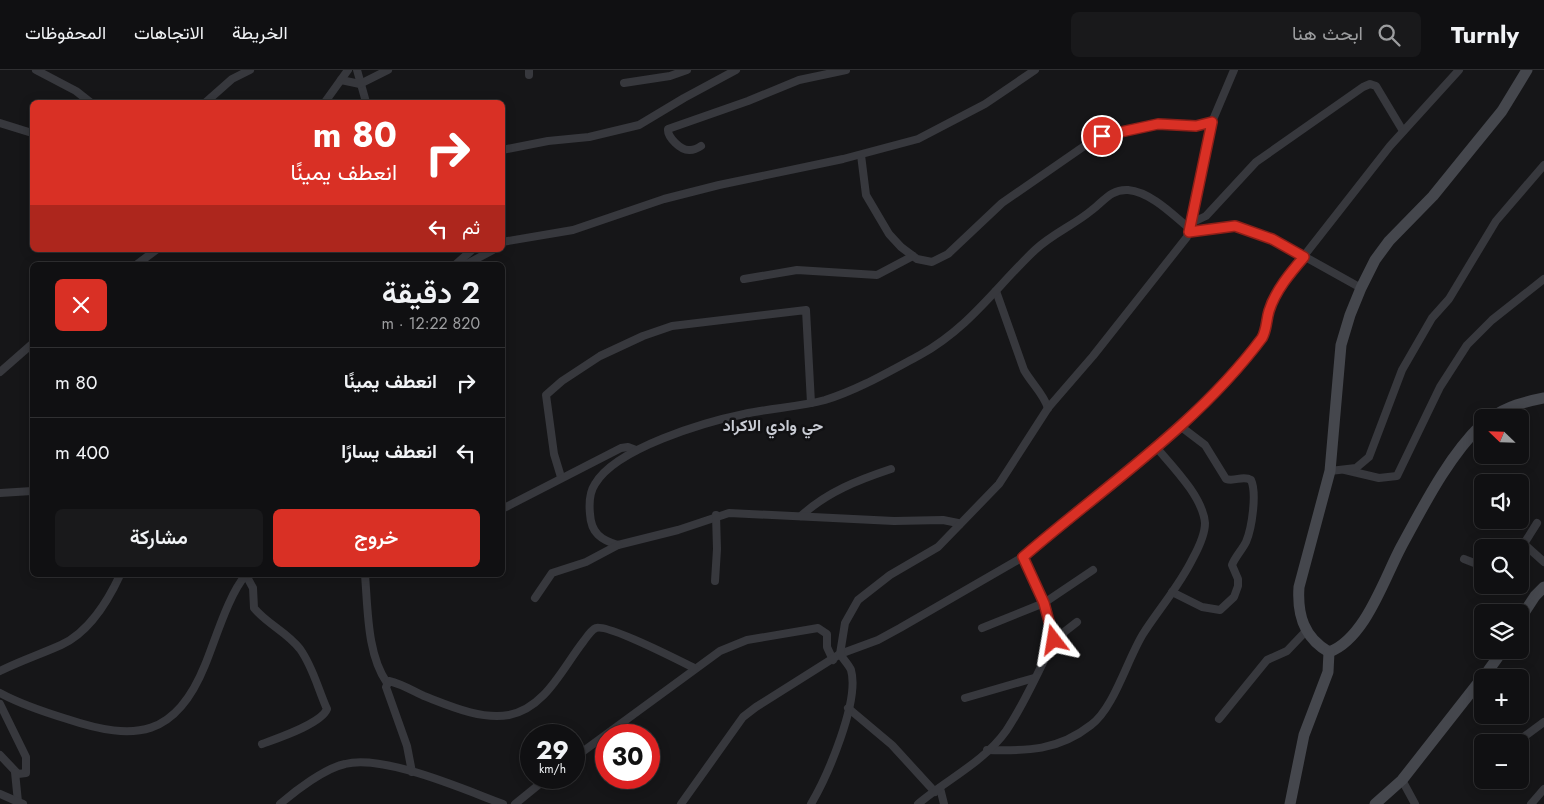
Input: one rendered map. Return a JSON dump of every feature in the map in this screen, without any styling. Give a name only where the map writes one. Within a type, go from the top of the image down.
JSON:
[{"type":"street","points":[[36,70],[76,91],[79,99]]},
{"type":"street","points":[[230,70],[232,79]]},
{"type":"street","points":[[208,100],[232,79],[250,70]]},
{"type":"street","points":[[326,100],[348,70]]},
{"type":"street","points":[[356,70],[365,100]]},
{"type":"street","points":[[359,82],[364,70]]},
{"type":"street","points":[[341,80],[359,82],[388,70]]},
{"type":"street","points":[[624,83],[670,76],[687,70]]},
{"type":"street","points":[[505,149],[548,141],[589,137],[639,126],[690,94],[736,70]]},
{"type":"street","points":[[701,146],[691,150],[685,149],[670,138],[668,129],[748,101],[799,80],[846,70]]},
{"type":"street","points":[[505,242],[573,230],[649,204],[719,185],[861,155],[923,137],[985,104],[1035,70]]},
{"type":"street","points":[[1190,228],[1212,122],[1234,70]]},
{"type":"street","points":[[681,804],[743,717],[782,688],[833,660],[840,654],[878,640],[1023,557],[1180,426],[1228,380],[1258,344],[1266,332],[1269,310],[1289,275],[1403,131],[1459,70]]},
{"type":"street","points":[[1330,652],[1317,645],[1306,631],[1298,606],[1299,587],[1330,471],[1341,345],[1350,315],[1375,260],[1389,241],[1433,196],[1502,111],[1527,70]]},
{"type":"street","points":[[811,804],[826,780],[848,708],[852,684],[850,669],[840,654],[845,623],[858,600],[890,575],[938,546],[999,484],[1048,408],[1093,356],[1190,228],[1206,216],[1256,162],[1363,86],[1370,84],[1376,86],[1403,131]]},
{"type":"street","points":[[861,155],[868,198],[894,240],[925,262],[942,258],[1002,203],[1093,140],[1158,124],[1196,126],[1212,122]]},
{"type":"street","points":[[0,123],[30,132]]},
{"type":"street","points":[[1330,471],[1356,468],[1369,457],[1402,370],[1432,318],[1449,300],[1496,221],[1544,165]]},
{"type":"street","points":[[618,545],[600,537],[592,528],[590,497],[600,477],[636,450],[727,417],[812,402],[858,387],[934,347],[963,326],[1035,250],[1051,236],[1093,210],[1113,192],[1127,190],[1140,193],[1170,212],[1190,228],[1235,226],[1272,239],[1361,288]]},
{"type":"street","points":[[505,245],[517,240]]},
{"type":"street","points":[[140,262],[153,252]]},
{"type":"street","points":[[459,262],[471,252]]},
{"type":"street","points":[[470,262],[488,252]]},
{"type":"street","points":[[744,279],[797,270],[877,276],[914,256]]},
{"type":"street","points":[[1344,470],[1379,478],[1397,476],[1440,387],[1466,345],[1492,320],[1544,279]]},
{"type":"street","points":[[996,291],[1024,370],[1031,382],[1044,397],[1048,408]]},
{"type":"street","points":[[561,477],[554,454],[546,395],[562,381],[600,356],[630,341],[672,326],[806,310],[812,402]]},
{"type":"street","points":[[0,372],[30,346]]},
{"type":"street","points":[[1505,409],[1510,406],[1544,398]]},
{"type":"street","points":[[1172,592],[1202,607],[1220,610],[1234,597],[1238,579],[1232,565],[1246,541],[1251,524],[1253,496],[1251,480],[1244,478],[1226,479],[1205,445],[1180,426]]},
{"type":"street","points":[[1330,652],[1340,648],[1358,629],[1401,548],[1460,448],[1474,433]]},
{"type":"street","points":[[505,507],[561,477],[621,448],[628,447],[636,450]]},
{"type":"street","points":[[987,750],[1026,751],[1058,744],[1093,724],[1114,695],[1142,636],[1193,559],[1204,534],[1205,522],[1196,498],[1156,447]]},
{"type":"street","points":[[801,516],[813,504],[836,490],[891,469]]},
{"type":"street","points":[[0,493],[30,491]]},
{"type":"street","points":[[535,598],[552,573],[586,562],[618,545],[678,530],[716,515],[729,513],[916,522],[943,520],[959,525]]},
{"type":"street","points":[[715,581],[717,549],[716,515]]},
{"type":"street","points":[[1527,539],[1537,523]]},
{"type":"street","points":[[1529,552],[1544,562]]},
{"type":"street","points":[[1023,557],[1044,603],[1054,640]]},
{"type":"street","points":[[1464,559],[1474,563]]},
{"type":"street","points":[[982,628],[1044,603],[1093,570]]},
{"type":"street","points":[[0,671],[62,645],[73,637],[104,604],[119,577]]},
{"type":"street","points":[[0,693],[20,704],[92,728],[139,732],[159,725],[182,708],[196,685],[225,614],[244,577]]},
{"type":"street","points":[[247,577],[253,588],[254,608],[284,632],[300,649],[311,667],[327,708],[322,716],[307,725],[262,744]]},
{"type":"street","points":[[366,577],[367,609],[375,657],[380,674],[387,683],[388,694],[403,733],[412,772]]},
{"type":"street","points":[[1529,604],[1534,596],[1544,587]]},
{"type":"street","points":[[918,804],[987,750],[1005,732],[1027,696],[1034,678],[1054,640],[1077,622]]},
{"type":"street","points":[[387,683],[394,683],[473,712],[496,716],[510,714],[527,709],[539,700],[594,629],[600,628],[616,632],[694,668]]},
{"type":"street","points":[[585,750],[694,668],[720,651],[747,640],[818,628],[827,634],[827,647],[833,660]]},
{"type":"street","points":[[1219,719],[1267,660],[1287,652],[1306,631]]},
{"type":"street","points":[[1290,804],[1304,735],[1328,672],[1330,652]]},
{"type":"street","points":[[966,698],[1034,678]]},
{"type":"street","points":[[1375,804],[1402,780],[1474,689]]},
{"type":"street","points":[[0,704],[26,757],[26,772],[21,775],[15,772],[0,755]]},
{"type":"street","points":[[848,708],[892,745],[938,790],[944,804]]},
{"type":"street","points":[[1528,734],[1544,722]]},
{"type":"street","points":[[280,804],[329,771],[346,763],[381,765],[412,772],[503,804]]},
{"type":"street","points":[[15,772],[21,803]]},
{"type":"street","points":[[1402,780],[1415,804]]},
{"type":"street","points":[[515,804],[533,789]]},
{"type":"street","points":[[1531,804],[1544,789]]},
{"type":"street","points":[[0,794],[21,803]]},
{"type":"district","name":"حي وادي الاكراد","points":[[773,425]]},
{"type":"route","points":[[1054,640],[1044,603],[1023,557],[1156,447],[1228,380],[1254,350],[1266,332],[1269,310],[1289,275],[1304,257],[1272,239],[1235,226],[1189,232],[1212,122],[1196,126],[1158,124],[1102,136]]}]
